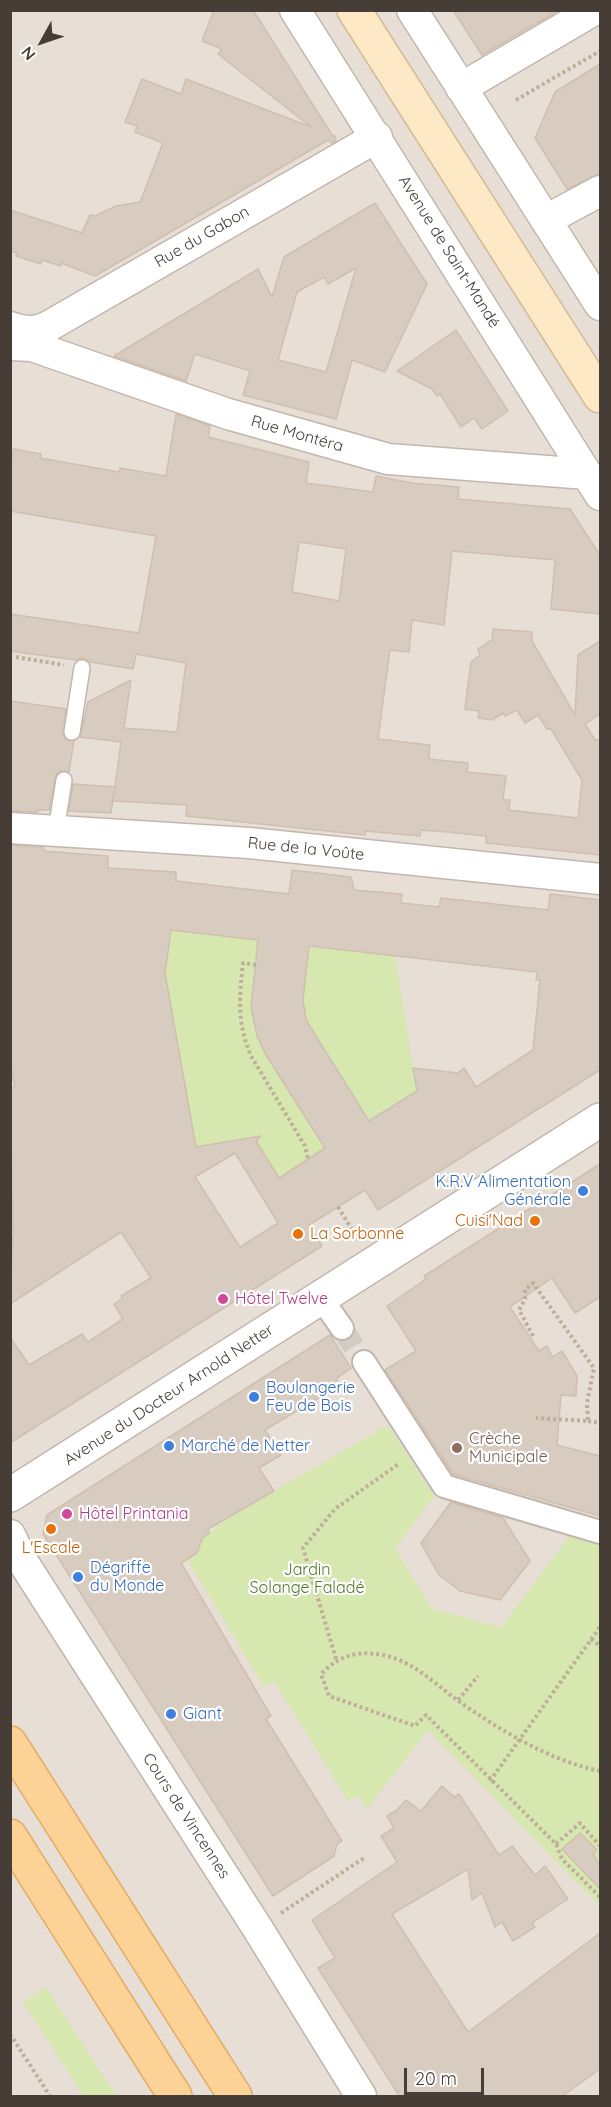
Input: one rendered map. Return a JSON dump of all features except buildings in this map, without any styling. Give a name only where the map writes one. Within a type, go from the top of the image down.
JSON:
[{"type":"main road","points":[[354,10],[600,396]]},
{"type":"main road","points":[[10,1743],[235,2097]]},
{"type":"main road","points":[[10,1836],[175,2097]]},
{"type":"street","name":"Avenue de Saint-Mandé","points":[[295,10],[594,484]]},
{"type":"street","points":[[412,10],[600,305]]},
{"type":"street","points":[[461,88],[594,10]]},
{"type":"street","name":"Rue du Gabon","points":[[16,337],[49,326],[376,137]]},
{"type":"street","points":[[546,220],[600,190]]},
{"type":"street","name":"Rue Montéra","points":[[16,337],[228,414],[388,459],[594,484]]},
{"type":"street","name":"Rue de la Voûte","points":[[10,828],[249,843],[600,879]]},
{"type":"street","name":"Avenue du Docteur Arnold Netter","points":[[10,1495],[600,1120]]},
{"type":"street","points":[[321,1298],[342,1328]]},
{"type":"street","points":[[363,1362],[444,1486],[593,1528]]},
{"type":"street","name":"Cours de Vincennes","points":[[10,1535],[23,1562],[258,1929],[361,2097]]},
{"type":"lane","points":[[72,732],[82,668]]},
{"type":"lane","points":[[56,831],[64,780]]},
{"type":"path","points":[[516,100],[600,51]]},
{"type":"path","points":[[16,657],[82,668]]},
{"type":"path","points":[[256,965],[243,963],[238,1006],[242,1032],[250,1056],[305,1146],[308,1159]]},
{"type":"path","points":[[338,1207],[374,1264]]},
{"type":"path","points":[[533,1336],[519,1310],[525,1299],[525,1290],[533,1283],[594,1368],[587,1403],[588,1420]]},
{"type":"path","points":[[536,1418],[588,1420],[600,1423]]},
{"type":"path","points":[[336,1659],[303,1548],[335,1509],[420,1449]]},
{"type":"path","points":[[490,1781],[600,1627]]},
{"type":"path","points":[[591,1639],[600,1646]]},
{"type":"path","points":[[600,1771],[552,1755],[520,1738],[458,1700],[418,1669],[384,1655],[355,1654],[336,1659],[321,1674],[329,1696],[415,1726],[426,1715],[556,1844],[562,1859],[600,1898]]},
{"type":"path","points":[[458,1700],[478,1676]]},
{"type":"path","points":[[556,1844],[580,1823],[600,1846]]},
{"type":"path","points":[[278,1915],[364,1858]]},
{"type":"path","points":[[10,2034],[50,2097]]},
{"type":"shaded area","points":[[11,11],[600,11],[600,2096],[11,2096]]},
{"type":"green space","points":[[171,930],[262,941],[257,953],[252,999],[257,1036],[266,1056],[320,1140],[328,1146],[279,1178],[254,1138],[196,1147],[165,973]]},
{"type":"green space","points":[[306,946],[395,956],[417,1091],[365,1123],[322,1052],[304,1011]]},
{"type":"green space","name":"Jardin Solange Faladé","points":[[388,1425],[434,1496],[395,1548],[432,1609],[501,1627],[573,1532],[600,1545],[600,1906],[428,1730],[367,1809],[359,1795],[348,1801],[274,1681],[264,1687],[187,1559],[197,1553],[202,1539],[226,1519]]},
{"type":"green space","points":[[46,1987],[116,2096],[83,2096],[23,2002]]},
{"type":"tunnel","points":[[342,1328],[364,1362]]},
{"type":"place","name":"K.R.V Alimentation Générale","points":[[583,1191]]},
{"type":"place","name":"Cuisi'Nad","points":[[535,1221]]},
{"type":"place","name":"La Sorbonne","points":[[298,1234]]},
{"type":"place","name":"Hôtel Twelve","points":[[223,1299]]},
{"type":"place","name":"Boulangerie Feu de Bois","points":[[254,1397]]},
{"type":"place","name":"Marché de Netter","points":[[169,1446]]},
{"type":"place","name":"Crèche Municipale","points":[[457,1448]]},
{"type":"place","name":"Hôtel Printania","points":[[67,1514]]},
{"type":"place","name":"L'Escale","points":[[51,1529]]},
{"type":"place","name":"Dégriffe du Monde","points":[[78,1577]]},
{"type":"place","name":"Giant","points":[[171,1714]]}]
